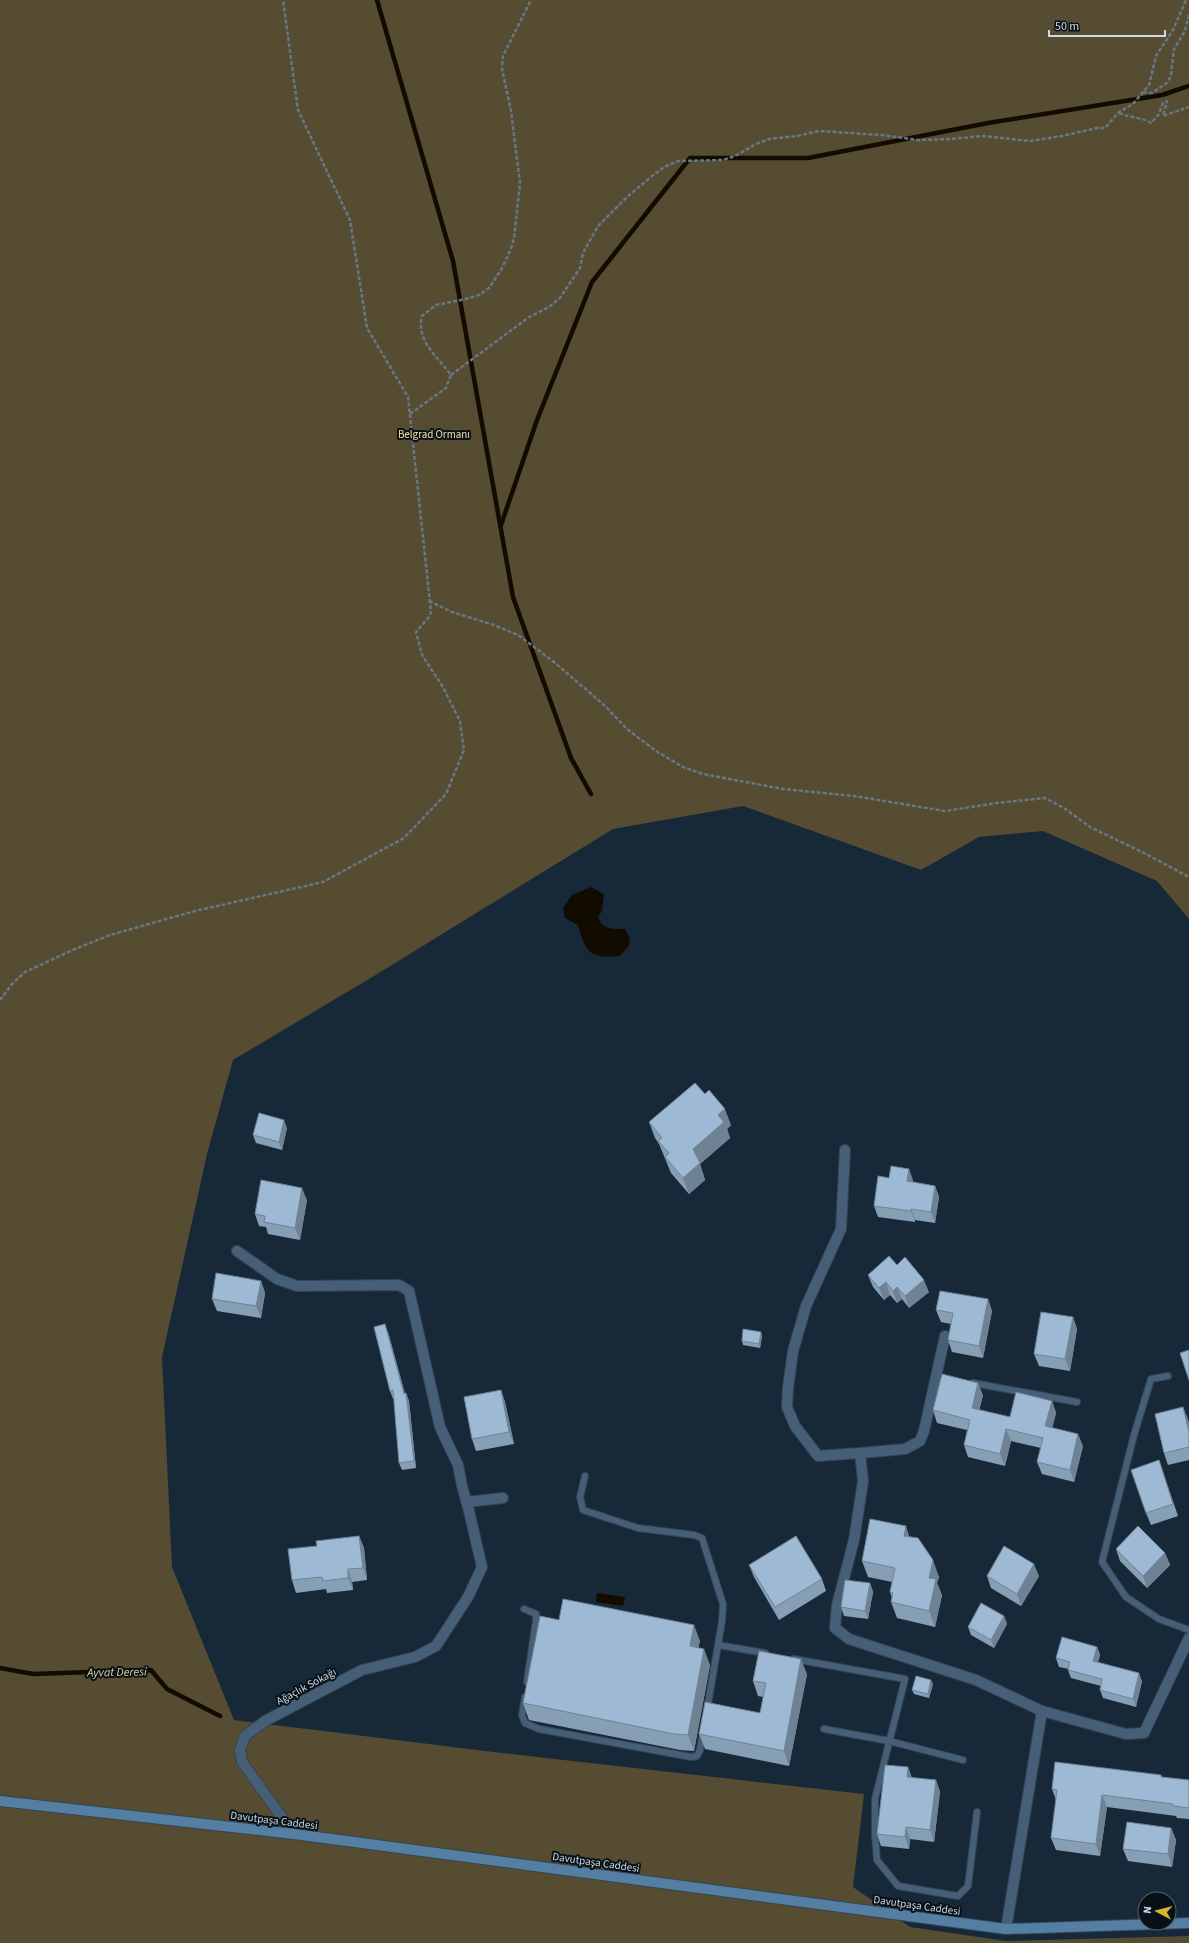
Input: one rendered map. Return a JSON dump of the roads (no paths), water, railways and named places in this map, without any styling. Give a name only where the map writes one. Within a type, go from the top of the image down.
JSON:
[{"type":"street","points":[[845,1150],[841,1229],[806,1306],[793,1351],[787,1407],[795,1426],[818,1456],[905,1449],[920,1441],[940,1378],[945,1336]]},
{"type":"street","points":[[237,1251],[277,1279],[297,1286],[399,1285],[409,1291],[440,1428],[458,1465],[467,1502],[503,1498]]},
{"type":"street","points":[[860,1453],[863,1481],[854,1540],[837,1604],[835,1628],[849,1639],[976,1680],[1042,1711],[1126,1734],[1144,1733],[1189,1638]]},
{"type":"street","name":"Ağaçlık Sokağı","points":[[294,1834],[242,1762],[240,1750],[245,1736],[265,1721],[362,1670],[415,1657],[436,1646],[468,1597],[482,1567],[467,1502]]},
{"type":"street","points":[[1006,1929],[1042,1711]]},
{"type":"street","name":"Davutpaşa Caddesi","points":[[0,1801],[294,1834],[1006,1929],[1189,1923]]},
{"type":"lane","points":[[1168,1376],[1151,1379],[1134,1435],[1102,1562],[1126,1597],[1159,1619],[1189,1630]]},
{"type":"lane","points":[[967,1382],[1077,1402]]},
{"type":"lane","points":[[585,1476],[580,1497],[583,1510],[638,1528],[694,1535],[702,1538],[723,1604],[718,1645],[705,1720]]},
{"type":"lane","points":[[524,1609],[536,1614],[522,1715],[525,1723],[539,1729],[692,1757],[697,1756],[700,1750],[704,1727]]},
{"type":"lane","points":[[718,1645],[772,1655]]},
{"type":"lane","points":[[788,1658],[905,1679],[875,1800],[877,1860],[898,1886],[958,1896],[968,1886],[977,1812]]},
{"type":"lane","points":[[824,1729],[889,1741],[963,1760]]},
{"type":"waterway","points":[[377,0],[453,261],[513,597],[571,758],[591,794]]},
{"type":"waterway","points":[[501,525],[537,420],[592,282],[690,158],[808,158],[988,123],[1162,95],[1189,86]]},
{"type":"waterway","name":"Ayvat Deresi","points":[[0,1668],[33,1674],[151,1670],[167,1689],[220,1716]]},
{"type":"park label","name":"Belgrad Ormanı","points":[[434,434]]}]
